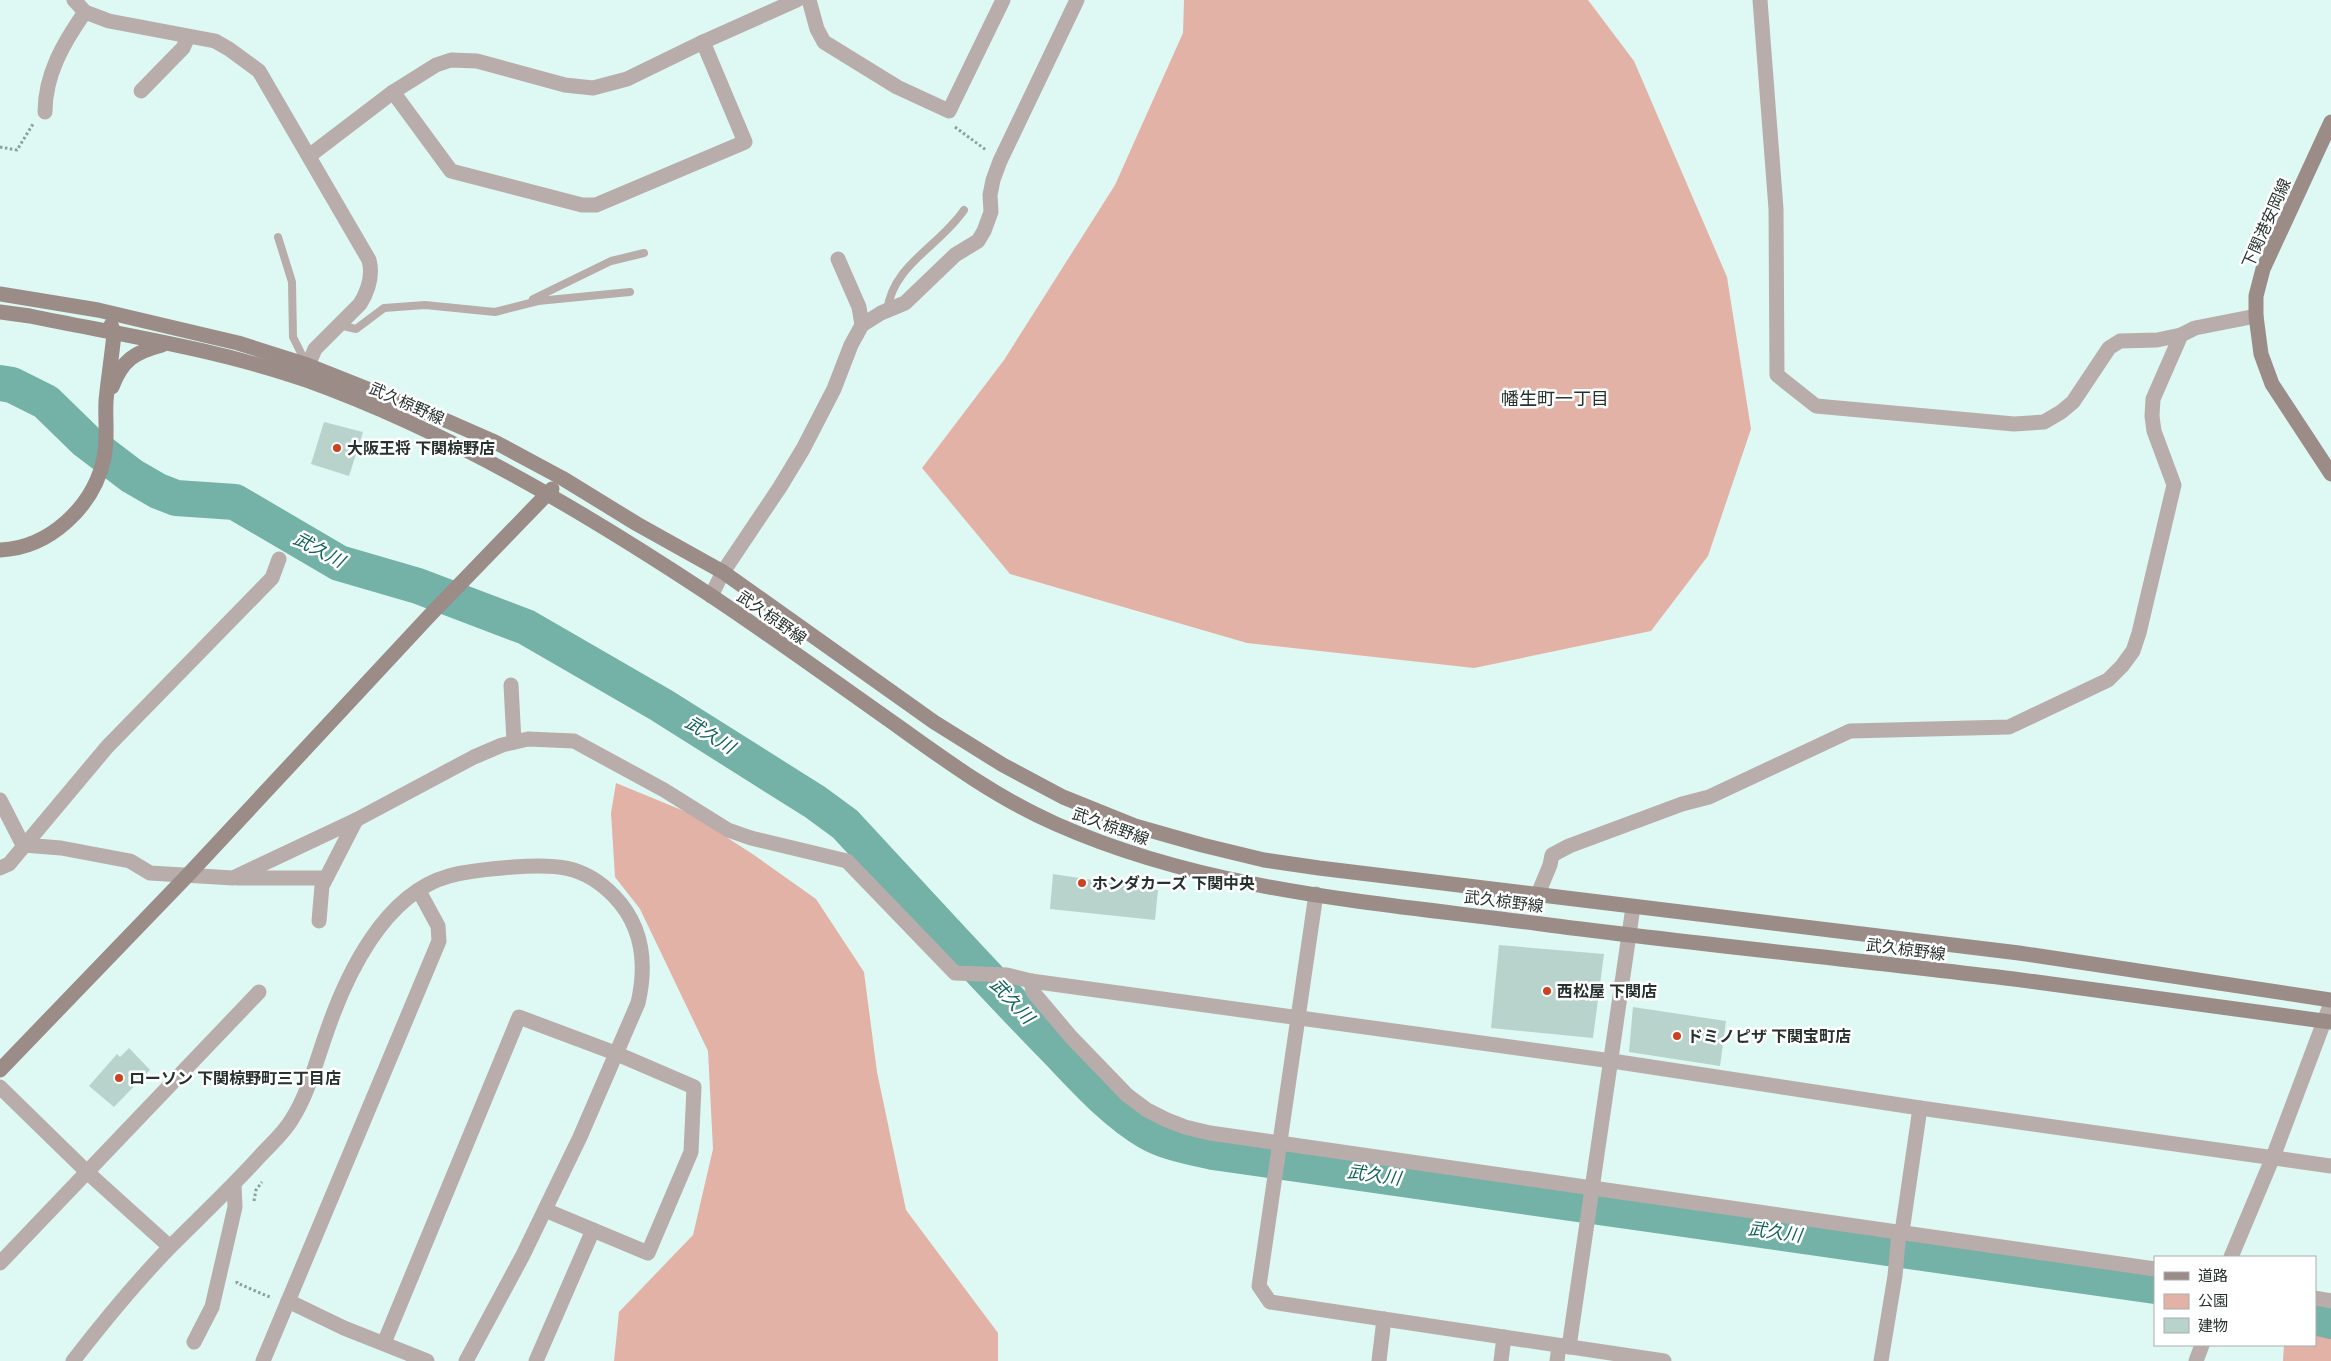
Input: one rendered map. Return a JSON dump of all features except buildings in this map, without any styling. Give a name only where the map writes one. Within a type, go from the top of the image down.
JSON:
[{"type":"main road","name":"下関港安岡線","points":[[2331,122],[2263,269],[2256,296],[2256,316],[2261,354],[2272,384],[2331,474]]},
{"type":"main road","name":"武久椋野線","points":[[0,294],[98,310],[238,342],[432,433],[623,539],[711,596],[990,790],[1055,824],[1128,852],[1194,871],[1261,886],[1316,894],[1630,935],[2014,980],[2328,1021]]},
{"type":"main road","points":[[0,550],[27,545],[50,535],[69,520],[86,500],[101,470],[106,438],[106,402],[114,333],[109,320],[98,310]]},
{"type":"main road","name":"武久椋野線","points":[[0,312],[305,372],[381,393],[495,442],[562,478],[637,524],[723,572],[934,722],[1003,765],[1063,797],[1135,826],[1264,860],[1633,907],[2019,953],[2331,1001]]},
{"type":"main road","points":[[106,402],[114,380],[130,358],[141,350],[166,344]]},
{"type":"main road","points":[[0,1070],[187,876],[431,614],[547,496],[562,478]]},
{"type":"street","points":[[74,0],[85,12],[109,21],[215,41],[259,71],[369,260],[371,269],[365,296],[360,304],[315,349],[305,372]]},
{"type":"street","points":[[310,156],[393,92],[436,65],[451,60],[477,61],[565,85],[593,88],[627,79],[703,42],[797,0]]},
{"type":"street","points":[[809,0],[817,29],[824,42],[897,87],[949,111],[1003,0]]},
{"type":"street","points":[[711,596],[723,572],[775,496],[803,449],[834,389],[851,344],[862,325],[904,303],[955,255],[978,240],[992,212],[990,195],[1000,161],[1077,0]]},
{"type":"street","points":[[1760,0],[1776,210],[1777,375],[1816,406],[2014,424],[2044,422],[2073,402],[2109,348],[2120,340],[2156,340],[2181,335],[2195,328],[2256,316]]},
{"type":"street","points":[[45,112],[45,95],[50,77],[67,38],[85,12]]},
{"type":"street","points":[[141,91],[183,48],[188,37]]},
{"type":"street","points":[[393,92],[451,171],[582,205],[596,205],[745,142],[703,42]]},
{"type":"street","points":[[838,259],[860,307],[862,325]]},
{"type":"street","points":[[1538,894],[1550,865],[1552,854],[1682,804],[1709,797],[1850,730],[2009,726],[2108,680],[2122,666],[2133,650],[2139,633],[2174,485],[2154,431],[2152,416],[2153,399],[2181,335]]},
{"type":"street","points":[[0,868],[9,864],[107,747],[272,578],[279,559]]},
{"type":"street","points":[[511,685],[514,742]]},
{"type":"street","points":[[234,878],[356,820],[474,757],[514,742],[553,739],[574,741],[648,781],[728,830],[751,838],[847,861],[955,973],[1008,975],[1030,981],[1612,1061],[1920,1108],[2331,1166]]},
{"type":"street","points":[[0,800],[23,845]]},
{"type":"street","points":[[319,921],[322,886],[356,820]]},
{"type":"street","points":[[23,845],[84,852],[130,861],[150,873],[234,878],[326,878]]},
{"type":"street","points":[[72,1361],[101,1324],[170,1247],[234,1184],[293,1119],[349,978],[374,931],[402,904],[419,891],[447,876],[465,872],[539,865],[556,866],[590,876],[602,884],[625,908],[637,930],[643,963],[643,982],[638,1003],[580,1137],[545,1210],[466,1361]]},
{"type":"street","points":[[263,1361],[439,941],[438,926],[419,891]]},
{"type":"street","points":[[1316,894],[1259,1286],[1270,1302],[1664,1361]]},
{"type":"street","points":[[1557,1361],[1564,1346],[1588,1219],[1633,907]]},
{"type":"street","points":[[1030,981],[1033,992],[1071,1037],[1127,1095],[1147,1110],[1185,1127],[1280,1145],[2154,1269]]},
{"type":"street","points":[[0,1263],[259,992]]},
{"type":"street","points":[[2231,1256],[2328,1021],[2331,1001]]},
{"type":"street","points":[[384,1343],[519,1017],[615,1053],[694,1087],[691,1152],[648,1253],[545,1210]]},
{"type":"street","points":[[0,1087],[87,1172],[170,1247]]},
{"type":"street","points":[[1881,1361],[1920,1108]]},
{"type":"street","points":[[194,1342],[212,1307],[235,1207],[234,1184]]},
{"type":"street","points":[[536,1361],[593,1230]]},
{"type":"street","points":[[2316,1298],[2331,1301]]},
{"type":"street","points":[[288,1301],[344,1328],[427,1361]]},
{"type":"street","points":[[1379,1361],[1384,1319]]},
{"type":"street","points":[[1501,1361],[1504,1337]]},
{"type":"street","points":[[2196,1361],[2202,1346]]},
{"type":"lane","points":[[887,311],[891,290],[902,272],[918,255],[931,246],[954,224],[964,210]]},
{"type":"lane","points":[[278,237],[292,282],[293,337],[305,372]]},
{"type":"lane","points":[[524,304],[611,262],[644,253]]},
{"type":"lane","points":[[339,325],[356,329],[384,308],[398,306],[437,306],[495,312],[524,304],[630,292]]},
{"type":"path","points":[[949,111],[953,126],[1000,161]]},
{"type":"path","points":[[0,147],[17,150],[40,113],[45,112]]},
{"type":"path","points":[[252,1208],[256,1190],[266,1178]]},
{"type":"path","points":[[238,1274],[237,1283],[270,1297],[288,1301]]},
{"type":"green space","points":[[1184,0],[1588,0],[1634,61],[1727,277],[1751,429],[1708,556],[1651,631],[1474,668],[1247,643],[1010,574],[922,468],[1004,360],[1115,185],[1183,33]]},
{"type":"green space","points":[[616,783],[689,813],[754,855],[816,899],[864,972],[877,1072],[906,1210],[998,1333],[998,1361],[614,1361],[619,1312],[693,1235],[713,1149],[708,1051],[640,909],[615,877],[611,813]]},
{"type":"green space","points":[[2316,1331],[2331,1336],[2331,1361],[2283,1361],[2284,1346],[2316,1346]]},
{"type":"waterway","name":"武久川","points":[[0,383],[12,385],[46,402],[86,441],[132,476],[158,491],[176,498],[235,502],[339,563],[418,586],[526,627],[661,705],[815,802],[845,824],[1094,1089],[1134,1123],[1163,1139],[1213,1152],[2154,1286]]},
{"type":"waterway","name":"武久川","points":[[2316,1317],[2331,1321]]},
{"type":"place","name":"大阪王将 下関椋野店","points":[[337,448]]},
{"type":"place","name":"ホンダカーズ 下関中央","points":[[1082,883]]},
{"type":"place","name":"西松屋 下関店","points":[[1547,991]]},
{"type":"place","name":"ドミノピザ 下関宝町店","points":[[1677,1036]]},
{"type":"place","name":"ローソン 下関椋野町三丁目店","points":[[119,1078]]},
{"type":"district","name":"幡生町一丁目","points":[[1555,399]]}]
